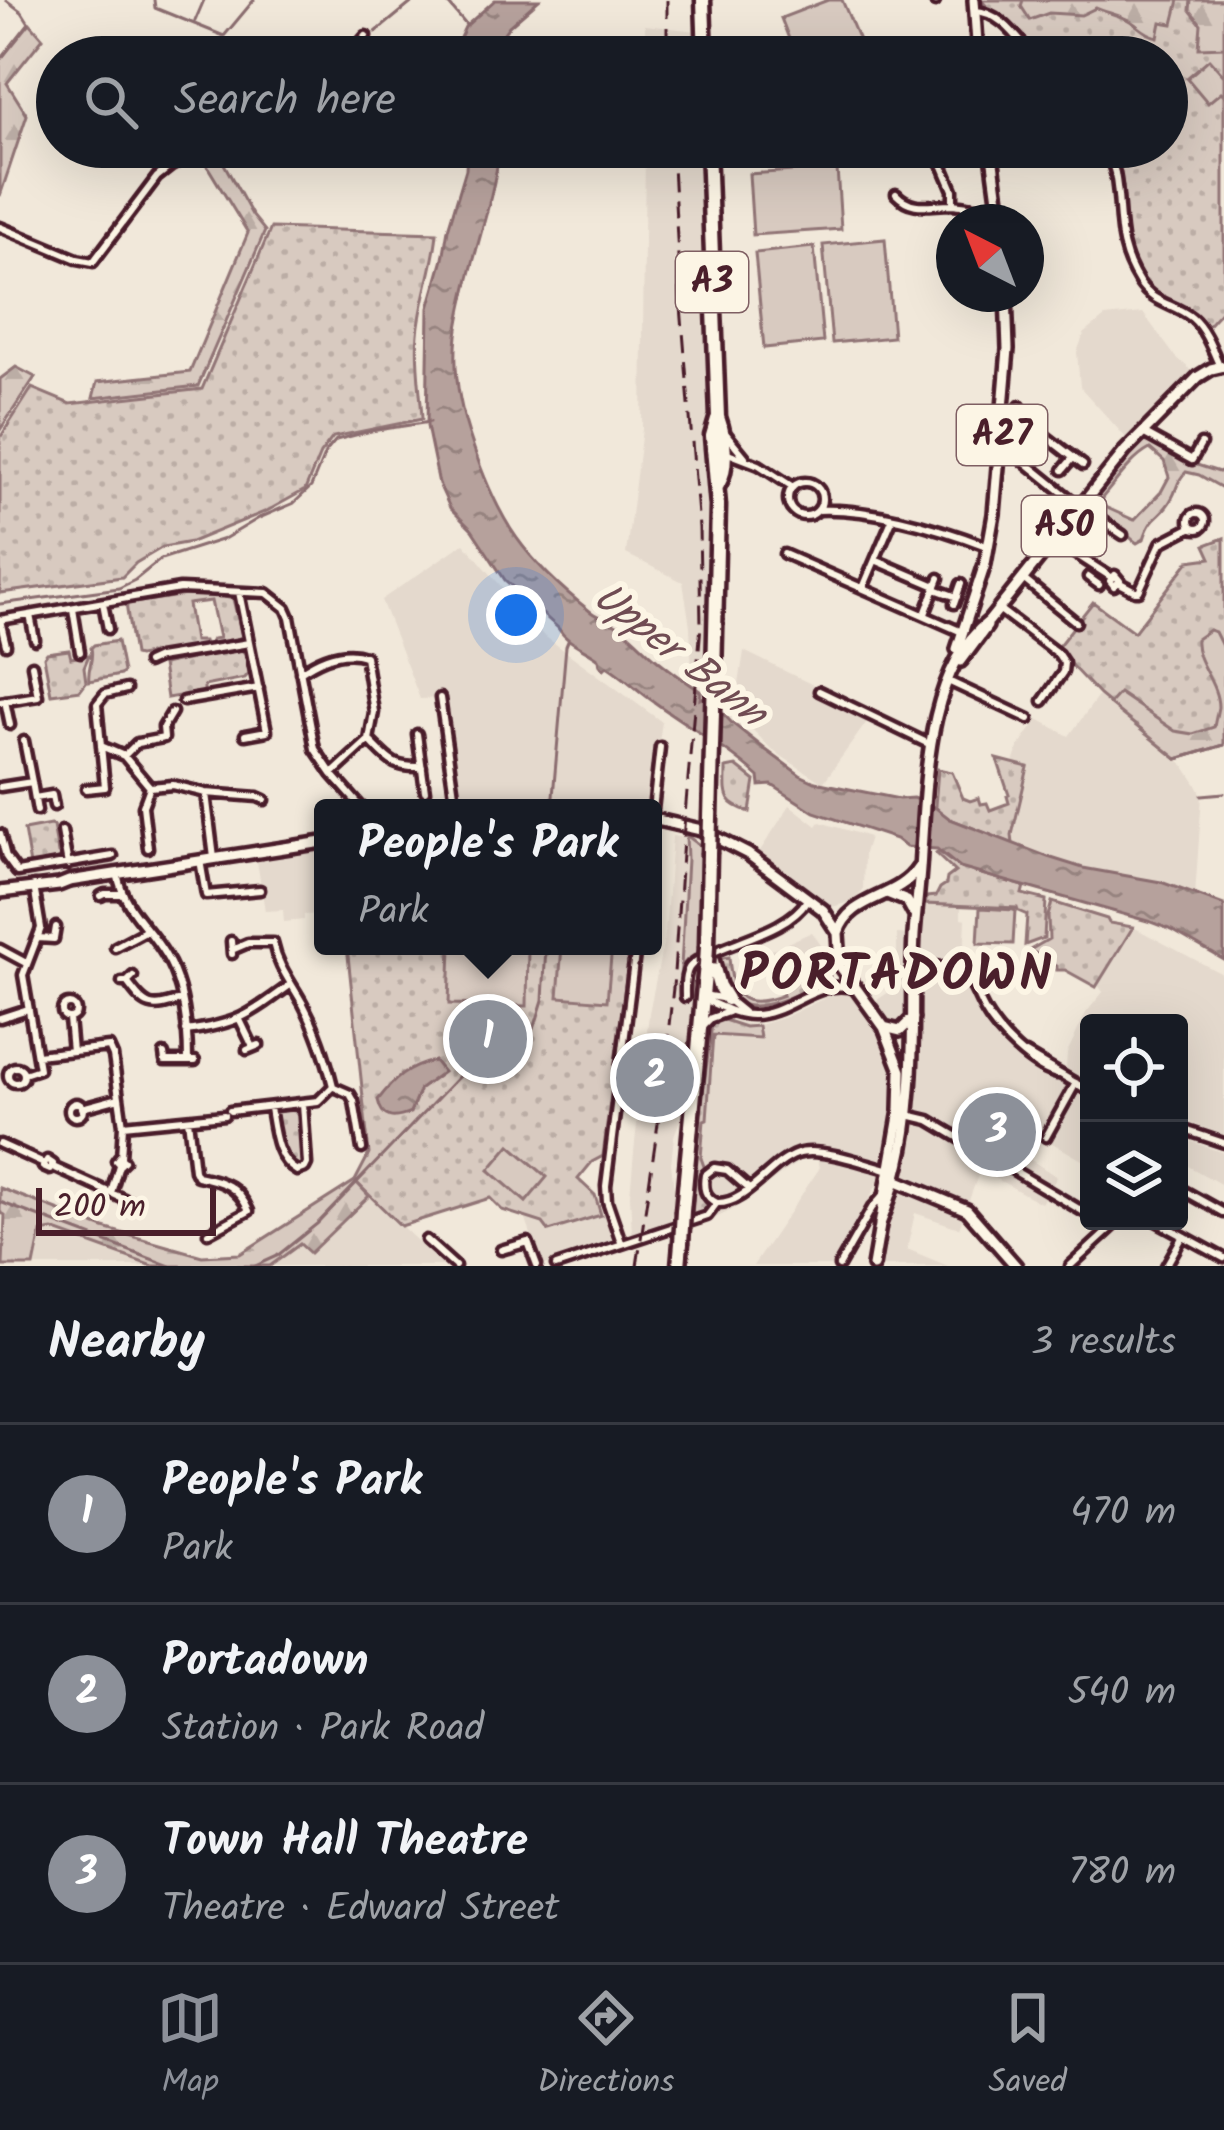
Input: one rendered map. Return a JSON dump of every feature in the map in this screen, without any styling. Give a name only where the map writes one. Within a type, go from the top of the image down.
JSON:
[{"type":"highway","points":[[703,0],[704,36]]},
{"type":"highway","name":"A3","points":[[679,1266],[708,955],[718,485],[714,475],[718,452],[712,436],[720,423],[709,168]]},
{"type":"highway","points":[[708,955],[730,1005]]},
{"type":"main road","points":[[974,5],[976,36]]},
{"type":"main road","points":[[994,168],[999,204]]},
{"type":"main road","name":"A27","points":[[876,1265],[877,1237],[908,1115],[916,917],[931,745],[948,681],[969,638],[990,542],[1001,446],[1007,312]]},
{"type":"main road","name":"A50","points":[[969,638],[989,621],[1142,432],[1198,377],[1222,367]]},
{"type":"main road","points":[[973,606],[989,621]]},
{"type":"main road","name":"A27","points":[[953,669],[969,638]]},
{"type":"main road","points":[[662,822],[693,827],[722,840],[823,910],[837,913],[909,880],[921,857]]},
{"type":"main road","points":[[0,892],[58,879],[314,843]]},
{"type":"main road","points":[[887,893],[907,901],[916,917]]},
{"type":"main road","points":[[823,910],[838,933]]},
{"type":"main road","points":[[838,971],[838,933],[850,910]]},
{"type":"main road","name":"A27","points":[[838,971],[860,991],[884,1027],[895,1049],[902,1084],[892,1175],[880,1224]]},
{"type":"main road","points":[[884,1027],[899,1030],[913,1018]]},
{"type":"main road","points":[[895,1049],[901,1042],[913,1041]]},
{"type":"main road","points":[[892,1175],[967,1210],[1016,1266]]},
{"type":"street","points":[[974,5],[995,16],[1014,36]]},
{"type":"street","points":[[0,226],[93,262],[168,168]]},
{"type":"street","points":[[943,168],[952,204]]},
{"type":"street","points":[[1114,168],[1121,244],[1136,278],[1162,304],[1196,322],[1222,367]]},
{"type":"street","points":[[896,194],[915,205],[936,204]]},
{"type":"street","points":[[1020,406],[1022,418],[1083,465]]},
{"type":"street","points":[[720,423],[748,460]]},
{"type":"street","points":[[1142,432],[1192,460],[1201,444]]},
{"type":"street","points":[[1001,446],[1123,535]]},
{"type":"street","points":[[718,452],[748,460],[793,487]]},
{"type":"street","points":[[1063,470],[1073,458]]},
{"type":"street","points":[[774,476],[798,514],[834,509],[990,542]]},
{"type":"street","points":[[788,498],[793,487],[811,484],[834,509]]},
{"type":"street","points":[[818,510],[822,500]]},
{"type":"street","points":[[863,588],[892,519]]},
{"type":"street","points":[[1053,540],[1100,572],[1111,578],[1119,576],[1120,583],[1136,592],[1161,543],[1192,527]]},
{"type":"street","points":[[784,554],[969,638]]},
{"type":"street","points":[[875,560],[937,584],[956,600],[961,584]]},
{"type":"street","points":[[1093,581],[1100,572]]},
{"type":"street","points":[[1022,579],[1076,622]]},
{"type":"street","points":[[925,616],[937,584]]},
{"type":"street","points":[[6,645],[0,620],[180,590],[267,593],[290,617],[321,760],[354,799]]},
{"type":"street","points":[[239,592],[267,731],[245,735]]},
{"type":"street","points":[[102,602],[108,628]]},
{"type":"street","points":[[73,608],[80,652]]},
{"type":"street","points":[[998,609],[1064,663],[1043,701]]},
{"type":"street","points":[[30,615],[35,640]]},
{"type":"street","points":[[146,663],[249,643]]},
{"type":"street","points":[[300,672],[323,658],[355,652],[365,656],[374,712],[370,740],[332,774]]},
{"type":"street","points":[[10,725],[3,702],[38,696],[32,665]]},
{"type":"street","points":[[948,681],[1029,719]]},
{"type":"street","points":[[183,701],[259,688]]},
{"type":"street","points":[[86,789],[105,787],[97,704],[104,694],[126,689]]},
{"type":"street","points":[[820,691],[931,745]]},
{"type":"street","points":[[440,698],[455,799]]},
{"type":"street","points":[[124,755],[137,743],[164,738],[163,727],[172,712]]},
{"type":"street","points":[[417,734],[425,790]]},
{"type":"street","points":[[370,740],[395,766],[422,767]]},
{"type":"street","points":[[24,741],[37,811]]},
{"type":"street","points":[[101,746],[124,755],[150,787]]},
{"type":"street","points":[[654,799],[660,747]]},
{"type":"street","points":[[0,788],[32,782]]},
{"type":"street","points":[[150,787],[172,785],[265,800]]},
{"type":"street","points":[[148,848],[143,806],[150,787]]},
{"type":"street","points":[[206,793],[214,858]]},
{"type":"street","points":[[35,798],[52,795],[55,806]]},
{"type":"street","points":[[62,831],[68,865]]},
{"type":"street","points":[[0,834],[3,858],[17,872],[113,856]]},
{"type":"street","points":[[200,860],[206,895],[260,890]]},
{"type":"street","points":[[117,873],[122,894],[172,967],[182,999],[191,1061],[164,1061],[164,1054]]},
{"type":"street","points":[[24,1074],[38,1069],[22,975],[38,938],[38,886]]},
{"type":"street","points":[[103,893],[122,894]]},
{"type":"street","points":[[685,997],[691,964],[789,920],[808,900]]},
{"type":"street","points":[[38,938],[54,939],[56,927]]},
{"type":"street","points":[[114,947],[148,930]]},
{"type":"street","points":[[155,940],[166,930]]},
{"type":"street","points":[[232,948],[273,943],[280,968],[317,1033],[334,1086]]},
{"type":"street","points":[[0,949],[26,963]]},
{"type":"street","points":[[621,1242],[606,1186],[635,955]]},
{"type":"street","points":[[914,956],[923,964],[965,975],[990,1020],[1023,1053],[1037,1066],[1080,1084]]},
{"type":"street","points":[[914,983],[934,968]]},
{"type":"street","points":[[818,991],[838,971]]},
{"type":"street","points":[[127,980],[146,1005],[156,1007],[182,999]]},
{"type":"street","points":[[703,997],[748,1015],[763,1015],[840,985],[860,991]]},
{"type":"street","points":[[186,1031],[240,1020],[290,986]]},
{"type":"street","points":[[703,997],[748,1015]]},
{"type":"street","points":[[701,1028],[730,1005]]},
{"type":"street","points":[[0,1018],[28,1010]]},
{"type":"street","points":[[69,1019],[72,1051]]},
{"type":"street","points":[[240,1020],[253,1047]]},
{"type":"street","points":[[37,1055],[109,1047],[123,1125],[111,1193]]},
{"type":"street","points":[[123,1125],[318,1101],[334,1086]]},
{"type":"street","points":[[334,1086],[354,1101],[362,1145],[350,1142]]},
{"type":"street","points":[[1046,1137],[1080,1094]]},
{"type":"street","points":[[82,1108],[119,1098]]},
{"type":"street","points":[[270,1107],[280,1153],[291,1170],[297,1171],[307,1164],[303,1103]]},
{"type":"street","points":[[908,1115],[929,1120],[1080,1210]]},
{"type":"street","points":[[188,1119],[197,1176],[229,1184],[249,1211],[208,1233]]},
{"type":"street","points":[[1188,1132],[1224,1143]]},
{"type":"street","points":[[0,1144],[44,1164],[50,1160],[53,1167],[130,1202],[133,1192]]},
{"type":"street","points":[[748,1188],[727,1170],[714,1168],[704,1184],[709,1198],[717,1203],[731,1201],[802,1152],[892,1175]]},
{"type":"street","points":[[1188,1193],[1224,1213]]},
{"type":"street","points":[[839,1266],[872,1208],[884,1196]]},
{"type":"street","points":[[556,1266],[706,1216],[717,1203]]},
{"type":"street","points":[[863,1225],[877,1237]]},
{"type":"street","points":[[1105,1230],[1107,1234]]},
{"type":"street","points":[[1070,1266],[1111,1230]]},
{"type":"street","points":[[1172,1230],[1224,1258]]},
{"type":"street","points":[[1166,1266],[1183,1236]]},
{"type":"street","points":[[426,1240],[455,1266]]},
{"type":"street","points":[[501,1250],[528,1242],[537,1266]]},
{"type":"shaded area","points":[[645,25],[697,31],[697,36],[645,36]]},
{"type":"shaded area","points":[[645,168],[701,168],[708,678],[692,673],[683,582],[626,554],[642,429]]},
{"type":"shaded area","points":[[1143,313],[1193,372],[1128,440],[1080,387],[1077,352],[1084,334],[1105,317]]},
{"type":"shaded area","points":[[464,543],[543,635],[662,722],[650,799],[460,799],[443,698],[420,699],[381,600]]},
{"type":"shaded area","points":[[744,651],[869,719],[823,783],[772,750],[735,711]]},
{"type":"shaded area","points":[[1099,695],[1184,765],[1202,795],[1195,896],[1161,882],[1083,868],[1013,844],[1028,768],[1013,763],[1018,748],[1038,719],[1069,736]]},
{"type":"shaded area","points":[[790,805],[817,826],[820,822],[869,837],[863,891],[853,901],[832,907],[758,854]]},
{"type":"shaded area","points":[[672,836],[686,838],[682,965],[699,952],[684,1110],[671,1163],[675,1199],[670,1222],[632,1235],[630,1195],[649,1013],[665,934]]},
{"type":"shaded area","points":[[314,849],[314,914],[284,922],[283,910],[265,911],[257,861]]},
{"type":"shaded area","points":[[922,904],[961,906],[961,918],[966,919],[964,962],[922,962],[918,957]]},
{"type":"shaded area","points":[[1133,927],[1224,975],[1224,1136],[1188,1122],[1188,1014],[1086,1014],[1103,992],[1098,985]]},
{"type":"shaded area","points":[[812,932],[831,960],[798,979],[775,976],[765,953]]},
{"type":"shaded area","points":[[897,934],[912,935],[911,1009],[900,1027],[891,1026],[874,1002],[889,992],[897,976]]},
{"type":"shaded area","points":[[931,974],[950,975],[962,982],[989,1026],[1037,1070],[1080,1092],[1080,1159],[1040,1136],[1028,1158],[1057,1177],[1041,1203],[980,1170],[959,1228],[915,1213],[907,1249],[948,1266],[879,1266],[912,1131],[920,982]]},
{"type":"shaded area","points":[[854,992],[891,1050],[897,1084],[887,1164],[833,1266],[753,1266],[819,1169],[817,1157],[805,1157],[732,1210],[692,1224],[695,1149],[711,1023],[721,1018],[756,1026],[835,993]]},
{"type":"shaded area","points":[[1080,1026],[1080,1077],[1066,1068],[1067,1053]]},
{"type":"shaded area","points":[[1188,1140],[1224,1153],[1224,1186],[1188,1166]]},
{"type":"shaded area","points":[[369,1196],[444,1266],[270,1266],[300,1244],[310,1252]]},
{"type":"shaded area","points":[[605,1214],[615,1241],[542,1266],[525,1217],[550,1230]]},
{"type":"shaded area","points":[[53,1230],[152,1266],[34,1266],[41,1232]]},
{"type":"green space","points":[[828,0],[842,0],[857,36],[788,36],[781,18]]},
{"type":"green space","points":[[981,0],[1224,0],[1224,308],[1202,332],[1196,322],[1146,291],[1121,244],[1114,168],[1188,168],[1188,36],[1014,36]]},
{"type":"green space","points":[[1023,0],[1179,0],[1173,24],[1161,22],[1158,36],[1096,8],[1081,15],[1049,13],[1030,20],[1021,6]]},
{"type":"green space","points":[[1191,0],[1224,0],[1224,47],[1199,48],[1201,24],[1190,10]]},
{"type":"green space","points":[[30,23],[41,36],[36,36],[36,47],[7,83],[27,115],[0,196],[0,60]]},
{"type":"green space","points":[[1209,59],[1224,76],[1224,95],[1221,92],[1208,103],[1188,77]]},
{"type":"green space","points":[[208,168],[226,168],[265,231],[198,386],[93,398],[97,382],[190,372],[248,233]]},
{"type":"green space","points":[[837,168],[841,229],[753,235],[749,174]]},
{"type":"green space","points":[[271,228],[437,233],[418,334],[422,419],[333,437],[305,490],[191,542],[163,547],[122,577],[0,593],[0,438],[32,388],[70,404],[202,389]]},
{"type":"green space","points":[[885,239],[893,337],[832,343],[823,245]]},
{"type":"green space","points":[[814,247],[823,342],[764,348],[755,253]]},
{"type":"green space","points":[[16,367],[35,377],[0,430],[0,379]]},
{"type":"green space","points":[[1148,439],[1181,460],[1219,472],[1224,469],[1224,489],[1186,472],[1137,543],[1087,507],[1129,452]],"holes":[[[1150,449],[1164,461],[1169,477],[1134,520],[1105,507],[1102,498],[1143,453]]]},
{"type":"green space","points":[[1224,538],[1224,745],[1177,759],[1099,695],[1056,649],[1093,602],[1134,632],[1189,561],[1211,558],[1205,545]]},
{"type":"green space","points":[[186,595],[233,599],[242,636],[209,645],[219,638],[211,601],[188,604],[194,641],[205,645],[134,655],[126,604]]},
{"type":"green space","points":[[1209,630],[1224,650],[1224,745],[1177,759],[1109,704],[1119,693],[1175,731],[1193,734],[1214,727],[1217,698],[1196,648],[1196,639]]},
{"type":"green space","points":[[117,641],[123,672],[89,681],[91,648]]},
{"type":"green space","points":[[240,649],[249,673],[245,678],[167,698],[162,665]]},
{"type":"green space","points":[[69,650],[71,658],[89,655],[84,667],[86,682],[80,690],[51,694],[44,657]]},
{"type":"green space","points":[[997,759],[1028,767],[1013,844],[950,819],[935,806],[938,769],[952,772],[963,798],[979,798],[990,810],[1009,803]]},
{"type":"green space","points":[[736,766],[755,781],[750,812],[728,797],[726,768]]},
{"type":"green space","points":[[50,825],[63,858],[30,865],[24,830]]},
{"type":"green space","points":[[686,835],[702,847],[699,952],[681,967],[687,859]]},
{"type":"green space","points":[[938,852],[960,868],[1024,886],[1022,894],[1046,900],[1044,938],[1025,945],[1027,915],[1017,908],[925,904],[955,872]]},
{"type":"green space","points":[[1052,902],[1133,927],[1096,987],[1057,970],[1030,950],[1049,939]]},
{"type":"green space","points":[[980,908],[1015,910],[1013,944],[978,943]]},
{"type":"green space","points":[[348,955],[629,955],[603,1156],[578,1179],[595,1195],[601,1215],[549,1231],[543,1223],[502,1210],[490,1198],[401,1226],[355,1181],[369,1154]]},
{"type":"green space","points":[[451,955],[528,955],[527,1006],[449,1004]]},
{"type":"green space","points":[[561,955],[611,955],[607,1001],[558,997]]},
{"type":"green space","points":[[729,957],[736,991],[748,1001],[783,995],[777,977],[798,980],[829,961],[830,979],[771,1003],[741,1004],[729,997],[721,982],[717,959]]},
{"type":"green space","points":[[721,1019],[758,1026],[760,1038],[713,1035],[700,1193],[709,1209],[692,1217],[712,1024]]},
{"type":"green space","points":[[295,1110],[301,1120],[304,1165],[300,1169],[293,1168],[285,1156],[276,1126],[276,1112]]},
{"type":"green space","points":[[510,1145],[547,1177],[526,1202],[489,1170]]},
{"type":"green space","points":[[355,1181],[369,1196],[310,1253],[300,1244],[270,1266],[152,1266],[53,1230],[41,1232],[34,1266],[3,1266],[5,1215],[0,1212],[0,1188],[104,1228],[202,1256],[240,1254]]},
{"type":"water","points":[[495,0],[539,0],[502,36],[461,36]]},
{"type":"water","points":[[496,168],[457,335],[458,389],[493,496],[516,538],[548,574],[591,612],[623,629],[701,692],[700,699],[706,696],[732,723],[800,775],[815,782],[913,798],[950,819],[1048,857],[1161,882],[1224,905],[1224,960],[1151,922],[960,868],[937,849],[906,847],[896,839],[814,812],[772,785],[760,786],[759,777],[732,755],[612,669],[604,669],[599,659],[567,638],[505,580],[472,530],[450,508],[439,484],[427,426],[429,308],[466,169]]},
{"type":"water","points":[[434,1061],[443,1072],[420,1089],[410,1113],[386,1115],[378,1100],[390,1086],[409,1070]]},
{"type":"waterway","points":[[0,60],[29,23],[6,0]]},
{"type":"waterway","points":[[154,0],[155,8],[224,36],[254,0]]},
{"type":"waterway","points":[[195,21],[204,0]]},
{"type":"waterway","points":[[376,32],[415,0]]},
{"type":"waterway","points":[[445,0],[467,26]]},
{"type":"waterway","points":[[0,604],[119,588],[161,559],[224,539],[294,503],[311,487],[325,453],[336,440],[430,422]]},
{"type":"waterway","points":[[553,799],[568,641]]},
{"type":"waterway","points":[[1177,759],[1224,745]]},
{"type":"waterway","points":[[1202,795],[1224,793]]},
{"type":"waterway","points":[[255,1266],[277,1256],[318,1223],[460,1075],[524,1038],[535,1026],[543,1000],[546,955]]},
{"type":"waterway","points":[[0,1202],[170,1266]]},
{"type":"railway","points":[[667,0],[667,36]]},
{"type":"railway","points":[[637,1266],[673,988],[701,625],[699,528],[673,168]]},
{"type":"place","name":"People's Park","points":[[488,1039]]},
{"type":"place","name":"Portadown","points":[[655,1078]]},
{"type":"place","name":"Town Hall Theatre","points":[[997,1132]]},
{"type":"district","name":"PORTADOWN","points":[[897,976]]},
{"type":"water label","name":"Upper Bann","points":[[679,656]]}]
